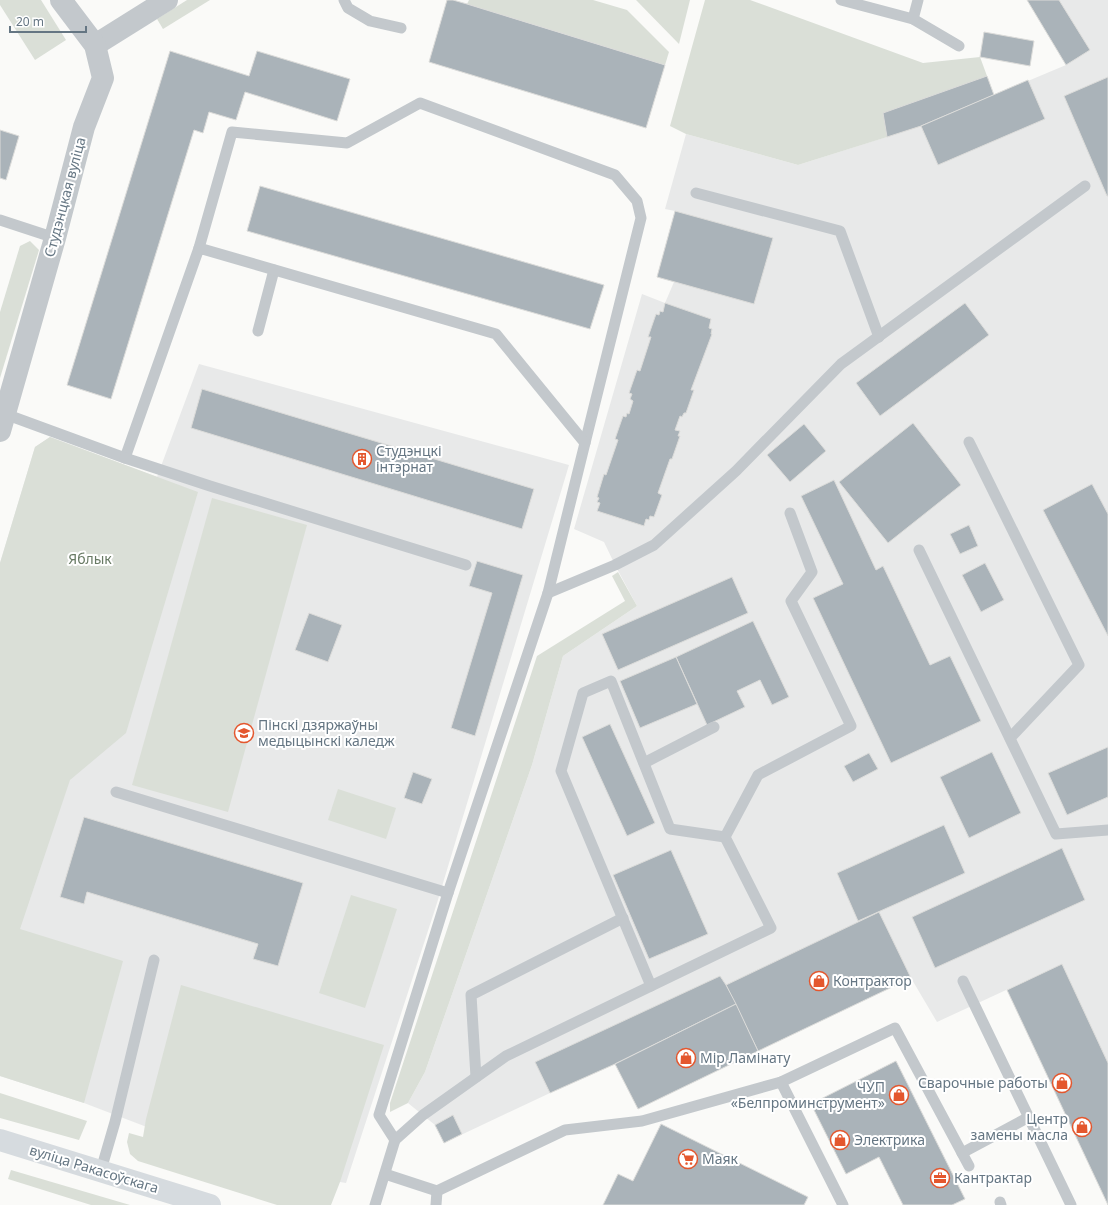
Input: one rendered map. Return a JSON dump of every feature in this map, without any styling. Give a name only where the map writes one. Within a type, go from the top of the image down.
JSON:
[{"type":"main road","name":"вуліца Ракасоўскага","points":[[0,1140],[101,1170],[210,1205]]},
{"type":"street","points":[[61,0],[95,45],[167,0]]},
{"type":"street","name":"Студэнцкая вуліца","points":[[2,423],[55,238],[84,127],[103,78],[95,45]]},
{"type":"lane","points":[[344,0],[348,8],[370,22],[401,28]]},
{"type":"lane","points":[[841,0],[913,19],[959,46]]},
{"type":"lane","points":[[913,19],[918,0]]},
{"type":"lane","points":[[125,458],[199,248],[232,132],[347,143],[420,104],[616,175],[637,202],[641,218],[548,592],[448,893],[379,1114],[395,1140]]},
{"type":"lane","points":[[548,592],[615,565],[654,545],[736,471],[841,364],[1085,186]]},
{"type":"lane","points":[[696,193],[840,231],[879,336]]},
{"type":"lane","points":[[0,220],[55,238]]},
{"type":"lane","points":[[199,248],[496,334],[585,443]]},
{"type":"lane","points":[[258,331],[274,270]]},
{"type":"lane","points":[[2,423],[125,458],[210,486],[466,565]]},
{"type":"lane","points":[[969,442],[1079,665],[1010,738]]},
{"type":"lane","points":[[725,837],[758,775],[851,726],[791,601],[812,572],[790,513]]},
{"type":"lane","points":[[919,550],[1056,834],[1108,830]]},
{"type":"lane","points":[[651,986],[561,771],[583,693],[611,681],[670,829],[725,837]]},
{"type":"lane","points":[[644,763],[714,727]]},
{"type":"lane","points":[[116,792],[448,893]]},
{"type":"lane","points":[[375,1205],[395,1140],[423,1115],[506,1056],[771,928],[725,837]]},
{"type":"lane","points":[[476,1077],[471,995],[623,918]]},
{"type":"lane","points":[[101,1170],[115,1122],[154,960]]},
{"type":"lane","points":[[963,981],[1071,1205]]},
{"type":"lane","points":[[385,1174],[437,1191],[565,1130],[642,1121],[781,1082],[895,1028],[969,1166]]},
{"type":"lane","points":[[781,1082],[843,1205]]},
{"type":"lane","points":[[962,1153],[1028,1117]]},
{"type":"lane","points":[[436,1205],[437,1191]]},
{"type":"shaded area","points":[[1059,0],[1108,0],[1108,1063],[1062,964],[937,1022],[911,978],[879,912],[727,985],[615,1064],[444,1143],[435,1125],[408,1103],[425,1072],[532,765],[563,656],[637,606],[604,542],[574,529],[642,294],[665,303],[674,282],[657,277],[675,211],[665,209],[686,134],[798,165],[921,126],[1066,65],[1090,50]]},
{"type":"shaded area","name":"Пінскі дзяржаўны медыцынскі каледж","points":[[199,364],[569,465],[437,903],[346,1183],[152,1129],[84,1103],[0,1076],[0,563],[35,447],[50,437],[157,477]]},
{"type":"green space","points":[[0,0],[41,0],[66,40],[35,60],[0,5]]},
{"type":"green space","points":[[187,0],[210,0],[163,29],[157,19]]},
{"type":"green space","points":[[469,0],[593,0],[627,10],[669,52],[665,65],[467,4]]},
{"type":"green space","points":[[636,0],[690,0],[679,44]]},
{"type":"green space","points":[[705,0],[750,0],[923,63],[980,57],[987,76],[887,137],[798,165],[686,134],[670,126]]},
{"type":"green space","points":[[30,241],[39,250],[0,378],[0,312],[20,246]]},
{"type":"green space","name":"Яблык","points":[[50,437],[198,492],[126,733],[70,780],[20,929],[123,961],[84,1103],[0,1076],[0,563],[35,447]]},
{"type":"green space","points":[[212,498],[307,525],[228,812],[132,785]]},
{"type":"green space","points":[[618,572],[637,606],[563,656],[532,765],[425,1072],[408,1103],[390,1112],[390,1103],[537,656],[625,601],[612,576]]},
{"type":"green space","points":[[338,789],[396,808],[386,839],[328,820]]},
{"type":"green space","points":[[351,895],[397,909],[365,1008],[319,993]]},
{"type":"green space","points":[[181,985],[384,1045],[340,1182],[331,1205],[277,1205],[138,1161],[130,1154],[127,1142],[129,1133],[143,1137],[146,1119]]},
{"type":"green space","points":[[0,1093],[87,1121],[79,1140],[0,1118]]},
{"type":"green space","points":[[11,1170],[130,1205],[91,1205],[8,1179]]},
{"type":"building","points":[[447,0],[467,4],[665,65],[646,128],[429,62]]},
{"type":"building","points":[[1027,0],[1059,0],[1090,50],[1066,65]]},
{"type":"building","points":[[984,32],[1034,41],[1030,66],[980,57]]},
{"type":"building","points":[[170,51],[249,76],[257,51],[350,79],[337,121],[245,92],[236,120],[209,112],[203,133],[194,130],[111,399],[67,385]]},
{"type":"building","points":[[987,76],[994,95],[921,126],[887,137],[883,113]]},
{"type":"building","points":[[1108,77],[1108,196],[1107,196],[1064,96]]},
{"type":"building","points":[[1028,80],[1045,119],[938,165],[921,126]]},
{"type":"building","points":[[0,130],[19,136],[6,180],[0,178]]},
{"type":"building","points":[[260,186],[604,285],[590,329],[247,231]]},
{"type":"building","points":[[675,211],[773,238],[754,304],[657,277]]},
{"type":"building","points":[[665,303],[711,319],[709,328],[712,329],[712,334],[691,390],[694,390],[686,413],[684,413],[682,417],[680,416],[675,430],[680,431],[678,436],[680,436],[658,493],[662,495],[654,517],[650,516],[649,520],[646,519],[644,526],[597,511],[600,503],[597,502],[599,498],[597,497],[604,474],[606,475],[618,440],[615,439],[623,416],[626,417],[627,413],[629,414],[633,401],[630,399],[632,394],[629,393],[637,370],[640,371],[651,337],[648,337],[656,314],[659,315],[660,311],[663,312]]},
{"type":"building","points":[[965,303],[989,335],[880,416],[856,383]]},
{"type":"building","name":"Студэнцкі інтэрнат","points":[[202,389],[534,489],[522,529],[191,428]]},
{"type":"building","points":[[913,423],[961,485],[888,543],[839,482]]},
{"type":"building","points":[[804,424],[826,451],[790,482],[767,455]]},
{"type":"building","points":[[834,480],[876,570],[883,566],[930,665],[950,656],[981,721],[891,763],[813,598],[843,584],[801,496]]},
{"type":"building","points":[[1092,484],[1108,514],[1108,636],[1043,510]]},
{"type":"building","points":[[969,525],[978,546],[960,554],[950,534]]},
{"type":"building","points":[[477,561],[523,575],[475,736],[451,728],[492,593],[469,586]]},
{"type":"building","points":[[985,563],[1004,600],[981,612],[962,575]]},
{"type":"building","points":[[732,577],[748,613],[618,670],[602,634]]},
{"type":"building","points":[[309,613],[342,625],[328,662],[295,650]]},
{"type":"building","points":[[753,621],[789,697],[772,705],[760,680],[737,691],[745,707],[707,725],[676,657]]},
{"type":"building","points":[[676,657],[697,704],[640,728],[620,681]]},
{"type":"building","points":[[610,724],[655,823],[627,836],[582,737]]},
{"type":"building","points":[[1108,747],[1108,797],[1067,815],[1048,773]]},
{"type":"building","points":[[992,752],[1021,813],[969,838],[940,777]]},
{"type":"building","points":[[869,753],[878,769],[853,782],[844,766]]},
{"type":"building","points":[[413,772],[432,779],[422,804],[404,798]]},
{"type":"building","points":[[84,817],[303,883],[278,966],[253,959],[258,944],[87,892],[84,904],[60,897]]},
{"type":"building","points":[[944,825],[965,873],[858,921],[837,873]]},
{"type":"building","points":[[1062,848],[1085,900],[935,968],[912,917]]},
{"type":"building","points":[[671,850],[708,934],[649,959],[613,875]]},
{"type":"building","name":"Контрактор","points":[[879,912],[911,978],[758,1051],[726,985]]},
{"type":"building","points":[[1062,964],[1108,1063],[1108,1205],[1007,990]]},
{"type":"building","points":[[720,976],[736,1004],[615,1064],[550,1093],[535,1062]]},
{"type":"building","name":"Мір Ламінату","points":[[736,1004],[758,1051],[638,1109],[615,1064]]},
{"type":"building","points":[[896,1061],[965,1199],[952,1205],[903,1205],[879,1157],[846,1174],[811,1104]]},
{"type":"building","points":[[453,1115],[462,1134],[444,1143],[435,1125]]},
{"type":"building","name":"Маяк","points":[[661,1124],[808,1197],[804,1205],[603,1205],[618,1174],[633,1181]]},
{"type":"place","name":"Студэнцкі інтэрнат","points":[[362,459]]},
{"type":"place","name":"Пінскі дзяржаўны медыцынскі каледж","points":[[244,733]]},
{"type":"place","name":"Контрактор","points":[[819,981]]},
{"type":"place","name":"Мір Ламінату","points":[[686,1058]]},
{"type":"place","name":"Сварочные работы","points":[[1062,1083]]},
{"type":"place","name":"ЧУП «Белпроминструмент»","points":[[899,1095]]},
{"type":"place","name":"Центр замены масла","points":[[1082,1127]]},
{"type":"place","name":"Электрика","points":[[840,1140]]},
{"type":"place","name":"Маяк","points":[[688,1159]]},
{"type":"place","name":"Кантрактар","points":[[940,1178]]}]
